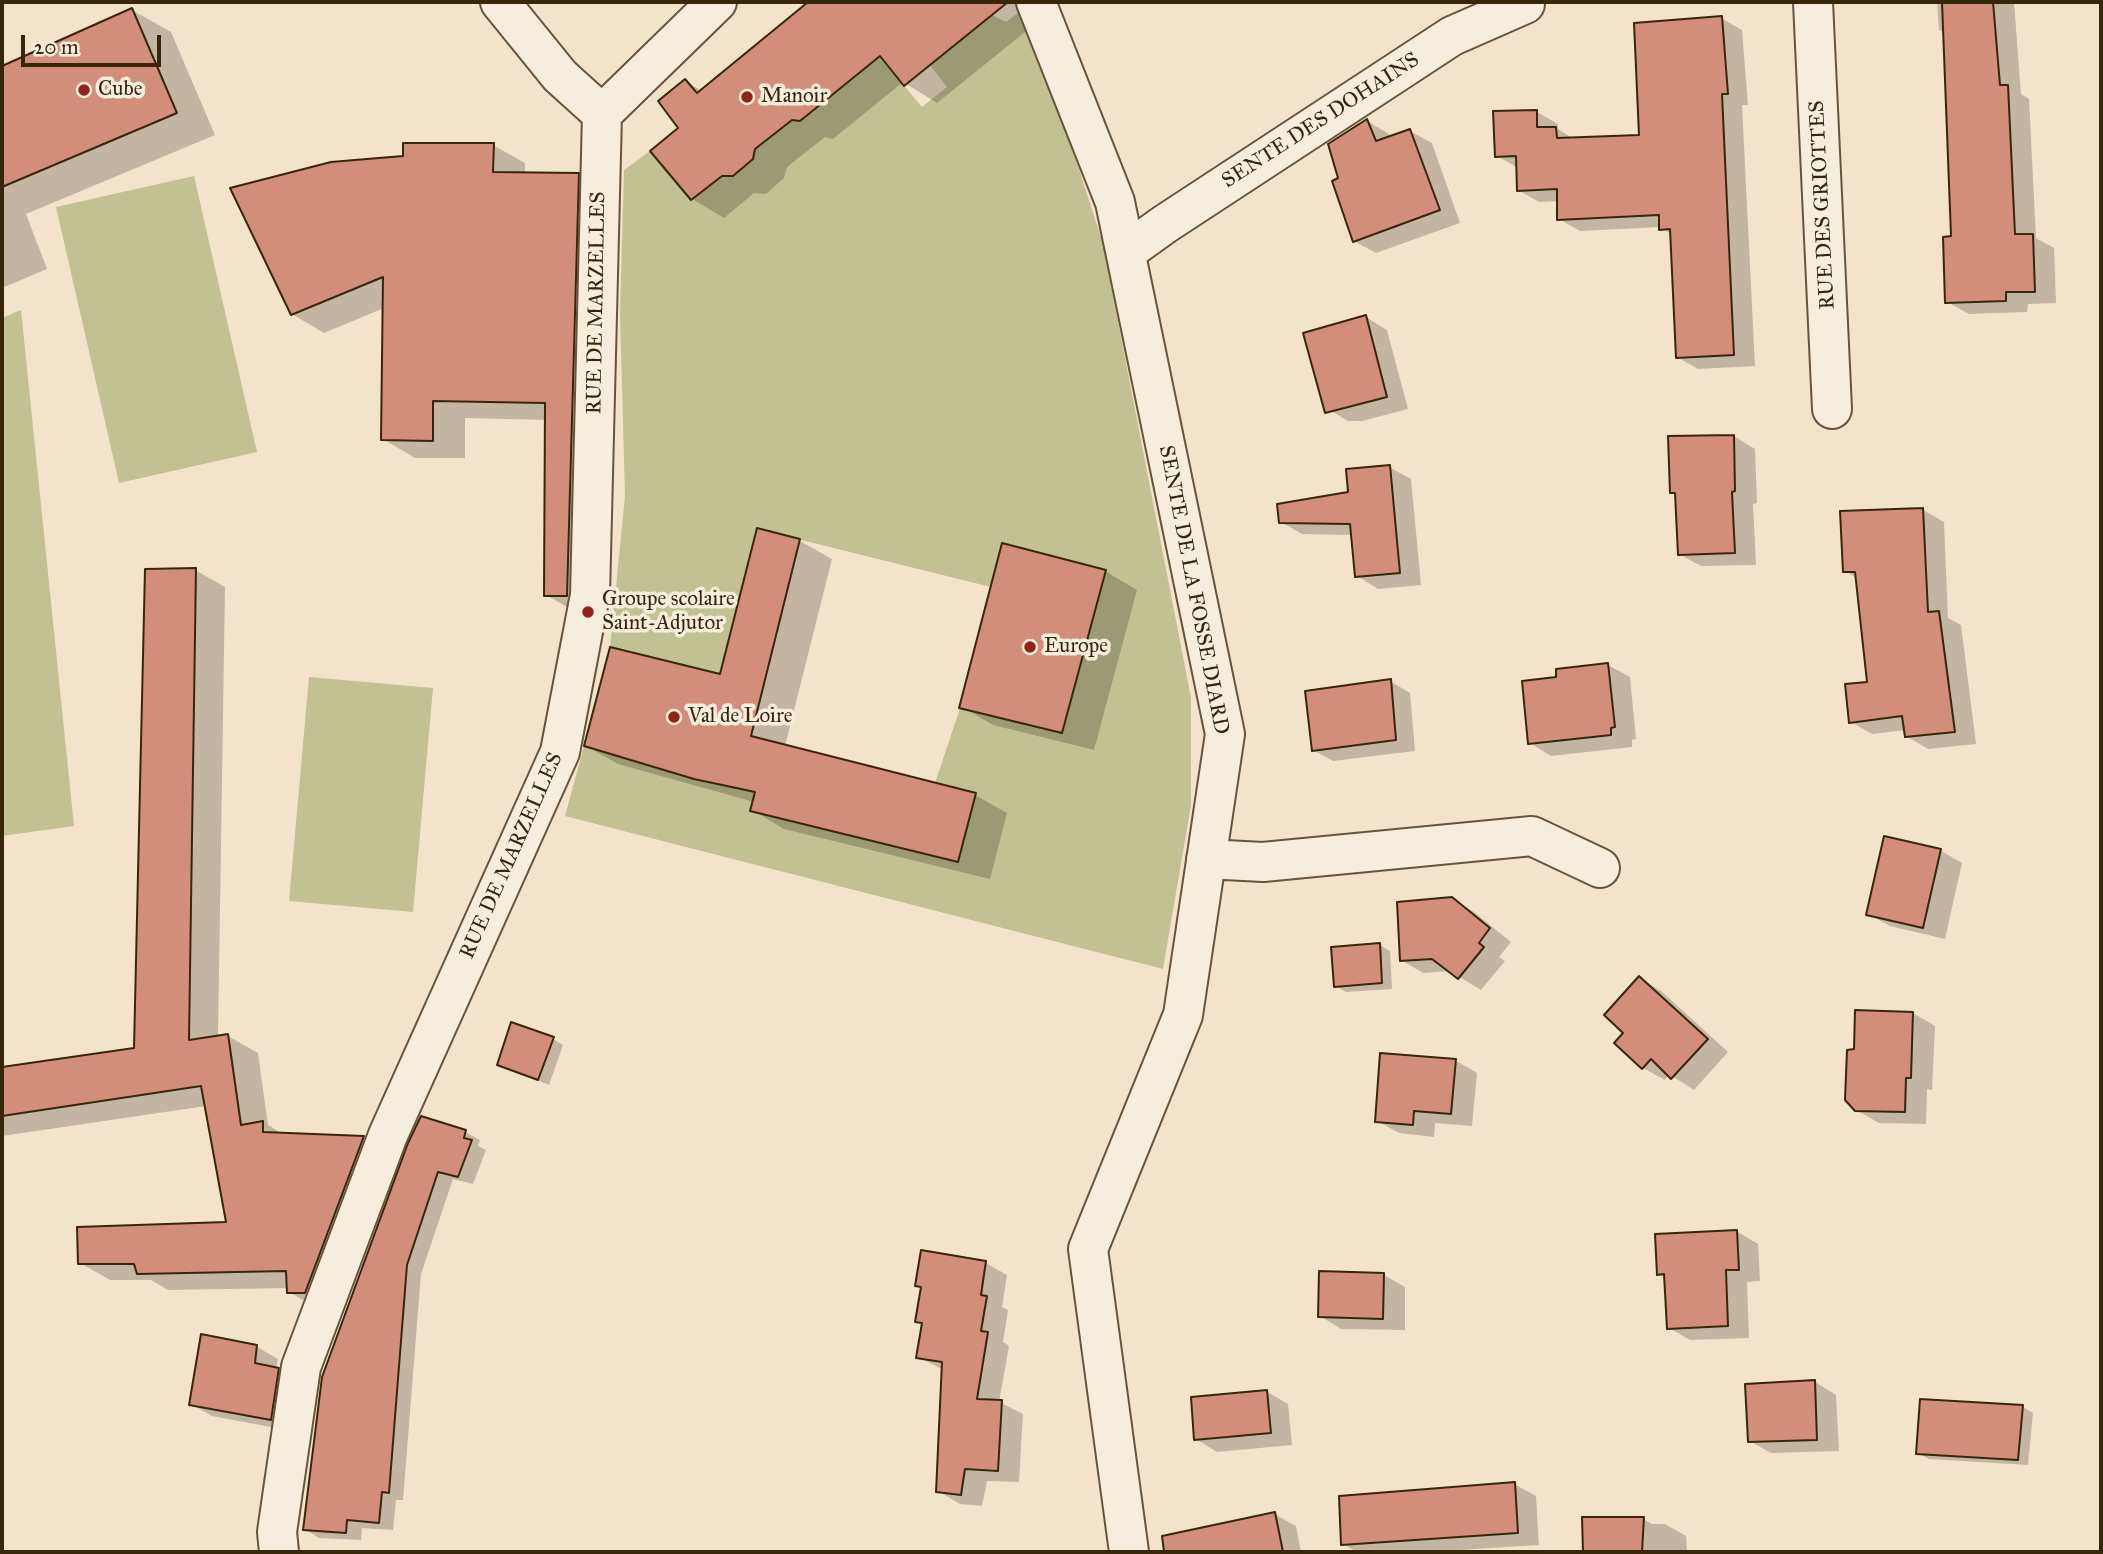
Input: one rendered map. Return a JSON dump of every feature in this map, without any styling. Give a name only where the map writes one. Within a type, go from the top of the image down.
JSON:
[{"type":"street","points":[[500,2],[560,76],[602,114],[717,2]]},
{"type":"street","name":"SENTE DE LA FOSSE DIARD","points":[[1036,2],[1115,202],[1225,734],[1183,1015],[1088,1249],[1129,1552]]},
{"type":"street","name":"RUE DES GRIOTTES","points":[[1813,2],[1832,409]]},
{"type":"street","name":"SENTE DES DOHAINS","points":[[1126,253],[1165,224],[1452,36],[1525,4]]},
{"type":"street","name":"RUE DE MARZELLES","points":[[279,1552],[277,1532],[301,1367],[388,1135],[559,752],[590,595],[602,114]]},
{"type":"street","points":[[1206,859],[1263,862],[1532,836],[1600,868]]},
{"type":"shaded area","points":[[1027,6],[1103,244],[1191,698],[1191,805],[1163,969],[565,816],[584,746],[755,792],[751,811],[958,862],[975,794],[935,783],[960,708],[1062,733],[1106,570],[1003,543],[991,587],[757,529],[721,675],[610,647],[625,496],[620,314],[624,170],[650,151],[691,200],[722,176],[733,176],[753,159],[755,149],[792,120],[801,121],[844,86],[845,77],[876,52],[922,107],[947,87],[930,65],[992,15],[1006,22]]},
{"type":"shaded area","points":[[194,176],[257,452],[119,483],[56,207]]},
{"type":"shaded area","points":[[21,310],[74,826],[2,836],[2,318]]},
{"type":"shaded area","points":[[309,677],[433,688],[413,912],[289,901]]},
{"type":"building","name":"Manoir","points":[[808,2],[1008,2],[904,86],[880,56],[800,121],[792,120],[755,149],[753,159],[733,176],[722,176],[691,200],[650,151],[678,128],[658,101],[685,79],[697,93]]},
{"type":"building","points":[[1942,2],[1993,2],[2000,85],[2008,85],[2015,234],[2033,234],[2035,292],[2006,292],[2006,301],[1945,303],[1943,237],[1951,236]]},
{"type":"building","name":"Cube","points":[[132,8],[177,113],[2,187],[2,66]]},
{"type":"building","points":[[1722,16],[1728,94],[1722,94],[1734,355],[1676,358],[1670,229],[1659,230],[1659,215],[1557,220],[1557,189],[1517,191],[1516,156],[1495,157],[1493,111],[1537,110],[1537,127],[1556,127],[1557,138],[1639,135],[1634,23]]},
{"type":"building","points":[[1367,119],[1376,141],[1410,129],[1440,210],[1353,242],[1332,181],[1338,178],[1328,144]]},
{"type":"building","points":[[403,143],[494,143],[493,172],[579,173],[567,596],[544,596],[545,403],[433,401],[433,441],[381,440],[383,277],[291,315],[230,188],[331,162],[403,156]]},
{"type":"building","points":[[1366,315],[1387,397],[1325,413],[1303,333]]},
{"type":"building","points":[[1734,435],[1735,491],[1732,492],[1735,553],[1678,555],[1675,493],[1670,493],[1668,436]]},
{"type":"building","points":[[1390,465],[1400,573],[1355,577],[1350,524],[1279,523],[1277,504],[1348,492],[1346,469]]},
{"type":"building","points":[[1923,508],[1928,612],[1939,611],[1955,732],[1905,737],[1902,716],[1849,723],[1845,684],[1867,682],[1855,572],[1843,572],[1840,511]]},
{"type":"building","points":[[757,528],[800,539],[751,736],[976,793],[958,862],[750,811],[755,792],[694,779],[584,746],[610,647],[720,674]]},
{"type":"building","name":"Europe","points":[[1002,543],[1106,570],[1062,733],[959,708]]},
{"type":"building","points":[[196,568],[189,1040],[228,1034],[241,1125],[263,1121],[263,1132],[364,1136],[305,1293],[287,1293],[286,1271],[137,1274],[134,1264],[78,1264],[77,1227],[226,1222],[201,1086],[2,1116],[2,1067],[134,1048],[145,569]]},
{"type":"building","points":[[1608,663],[1615,727],[1611,728],[1611,735],[1528,744],[1522,681],[1556,677],[1556,669]]},
{"type":"building","points":[[1391,679],[1396,740],[1312,751],[1305,691]]},
{"type":"building","points":[[1884,836],[1941,849],[1923,928],[1866,915]]},
{"type":"building","points":[[1452,897],[1490,928],[1479,943],[1484,947],[1458,979],[1432,959],[1400,961],[1397,902]]},
{"type":"building","points":[[1380,943],[1382,983],[1334,987],[1331,947]]},
{"type":"building","points":[[1639,976],[1708,1039],[1671,1079],[1651,1059],[1642,1069],[1614,1043],[1623,1033],[1604,1015]]},
{"type":"building","points":[[1855,1010],[1913,1012],[1911,1078],[1906,1078],[1905,1112],[1855,1111],[1845,1100],[1847,1050],[1854,1049]]},
{"type":"building","points":[[511,1022],[554,1037],[538,1080],[497,1065]]},
{"type":"building","points":[[1380,1053],[1456,1059],[1451,1114],[1414,1111],[1413,1125],[1375,1122]]},
{"type":"building","points":[[421,1116],[466,1130],[464,1138],[472,1140],[458,1177],[438,1172],[407,1265],[389,1493],[382,1492],[379,1523],[347,1520],[346,1533],[303,1530],[322,1377],[408,1143]]},
{"type":"building","points":[[1737,1230],[1739,1270],[1726,1270],[1728,1326],[1667,1329],[1664,1274],[1657,1275],[1655,1234]]},
{"type":"building","points":[[921,1250],[986,1261],[981,1295],[987,1296],[981,1331],[988,1332],[977,1399],[1002,1400],[998,1471],[965,1469],[961,1495],[936,1492],[942,1362],[916,1358],[922,1323],[915,1322],[921,1287],[915,1286]]},
{"type":"building","points":[[1319,1271],[1384,1273],[1383,1319],[1318,1317]]},
{"type":"building","points":[[201,1334],[257,1345],[255,1363],[279,1368],[271,1420],[189,1405]]},
{"type":"building","points":[[1815,1380],[1817,1440],[1748,1442],[1745,1384]]},
{"type":"building","points":[[1267,1390],[1271,1433],[1194,1440],[1191,1397]]},
{"type":"building","points":[[1920,1399],[2023,1405],[2018,1460],[1916,1454]]},
{"type":"building","points":[[1515,1482],[1518,1533],[1341,1545],[1339,1496]]},
{"type":"building","points":[[1275,1512],[1283,1552],[1164,1552],[1162,1536]]},
{"type":"building","points":[[1582,1517],[1644,1517],[1642,1552],[1583,1552]]},
{"type":"place","name":"Cube","points":[[84,90]]},
{"type":"place","name":"Manoir","points":[[747,97]]},
{"type":"place","name":"Groupe scolaire Saint-Adjutor","points":[[588,612]]},
{"type":"place","name":"Europe","points":[[1030,647]]},
{"type":"place","name":"Val de Loire","points":[[674,717]]}]
